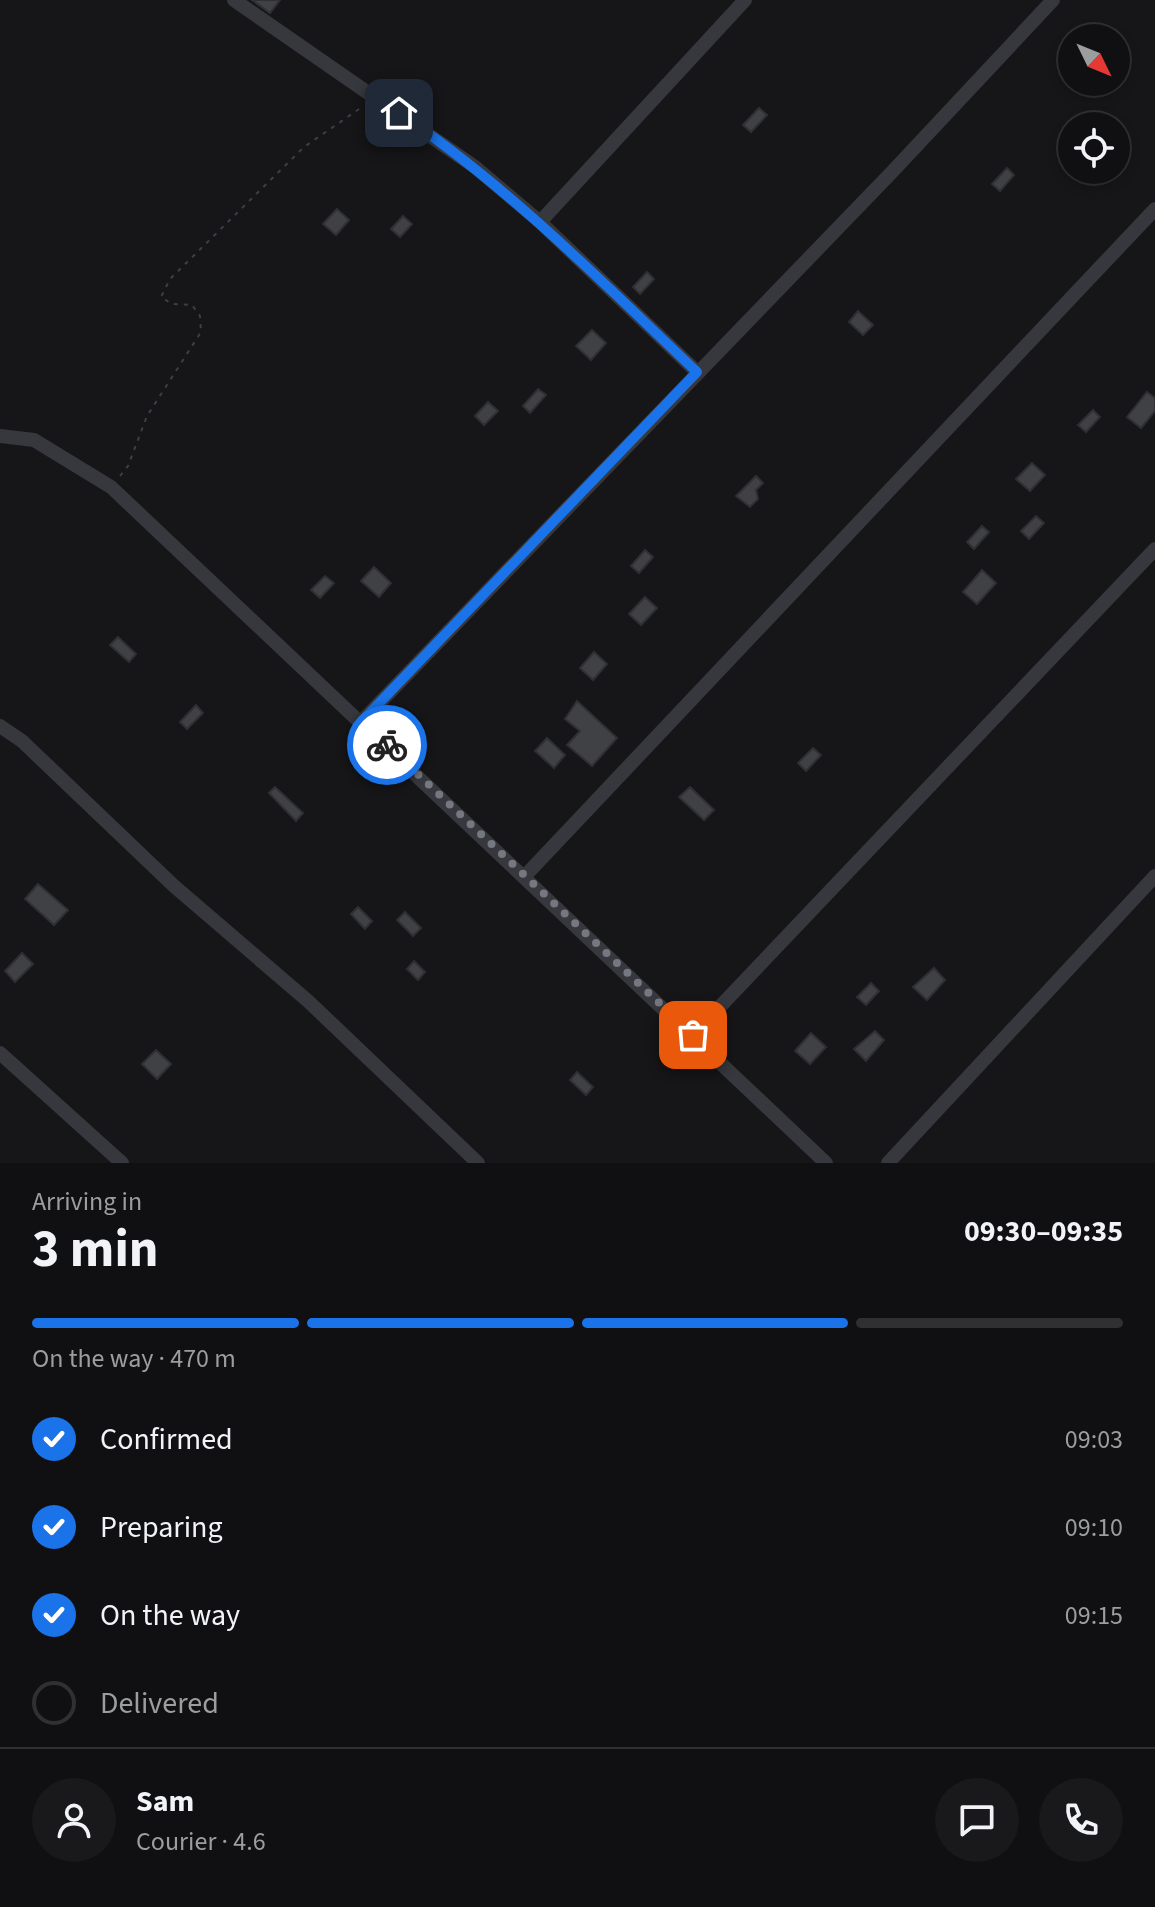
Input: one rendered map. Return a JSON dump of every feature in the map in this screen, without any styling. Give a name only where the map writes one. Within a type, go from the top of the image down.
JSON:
[{"type":"street","points":[[234,0],[447,146],[540,222],[697,372]]},
{"type":"street","points":[[540,222],[745,0]]},
{"type":"street","points":[[362,721],[892,172],[1053,0]]},
{"type":"street","points":[[524,877],[1155,209]]},
{"type":"street","points":[[0,436],[34,440],[111,487],[362,721],[826,1163]]},
{"type":"street","points":[[693,1035],[1155,549]]},
{"type":"street","points":[[0,726],[22,741],[174,886],[308,1001],[478,1163]]},
{"type":"street","points":[[888,1163],[1155,876]]},
{"type":"street","points":[[0,1053],[122,1163]]},
{"type":"path","points":[[111,487],[128,466],[147,416],[201,332],[200,316],[192,305],[172,304],[161,297],[170,279],[304,147],[376,97]]},
{"type":"building","points":[[252,0],[280,0],[270,13]]},
{"type":"building","points":[[759,108],[767,115],[751,132],[743,125]]},
{"type":"building","points":[[1007,168],[1014,175],[1000,191],[992,184]]},
{"type":"building","points":[[337,209],[349,220],[336,235],[323,224]]},
{"type":"building","points":[[403,216],[412,224],[400,237],[391,229]]},
{"type":"building","points":[[647,272],[654,279],[640,294],[633,287]]},
{"type":"building","points":[[858,311],[873,325],[863,335],[849,322]]},
{"type":"building","points":[[592,330],[606,343],[591,360],[576,346]]},
{"type":"building","points":[[538,389],[546,395],[530,413],[523,406]]},
{"type":"building","points":[[1147,392],[1155,398],[1155,411],[1141,428],[1127,417]]},
{"type":"building","points":[[488,402],[498,411],[484,425],[475,416]]},
{"type":"building","points":[[1093,410],[1100,417],[1086,432],[1078,425]]},
{"type":"building","points":[[1032,463],[1045,475],[1030,491],[1016,479]]},
{"type":"building","points":[[756,476],[763,483],[756,490],[758,499],[750,507],[736,496]]},
{"type":"building","points":[[1036,516],[1044,523],[1029,539],[1021,531]]},
{"type":"building","points":[[982,526],[989,532],[974,549],[967,542]]},
{"type":"building","points":[[645,550],[653,557],[639,573],[631,566]]},
{"type":"building","points":[[374,567],[391,583],[379,597],[361,581]]},
{"type":"building","points":[[982,570],[996,583],[977,604],[963,592]]},
{"type":"building","points":[[325,576],[334,583],[320,598],[311,590]]},
{"type":"building","points":[[645,597],[657,608],[641,625],[629,614]]},
{"type":"building","points":[[118,637],[136,654],[129,662],[110,645]]},
{"type":"building","points":[[594,652],[607,664],[593,680],[580,668]]},
{"type":"building","points":[[577,701],[617,738],[592,766],[567,745],[580,731],[565,719]]},
{"type":"building","points":[[196,705],[203,713],[187,729],[180,722]]},
{"type":"building","points":[[547,738],[565,755],[554,768],[535,751]]},
{"type":"building","points":[[813,748],[821,755],[806,771],[798,763]]},
{"type":"building","points":[[275,787],[303,813],[296,821],[269,793]]},
{"type":"building","points":[[690,787],[714,810],[704,820],[679,797]]},
{"type":"building","points":[[38,884],[68,910],[54,925],[25,899]]},
{"type":"building","points":[[358,907],[372,921],[365,929],[351,914]]},
{"type":"building","points":[[405,912],[421,928],[413,936],[397,920]]},
{"type":"building","points":[[22,953],[33,964],[15,982],[5,971]]},
{"type":"building","points":[[414,961],[425,972],[418,980],[407,969]]},
{"type":"building","points":[[934,968],[945,980],[927,1000],[913,987]]},
{"type":"building","points":[[871,983],[879,991],[866,1005],[857,997]]},
{"type":"building","points":[[875,1031],[884,1040],[866,1061],[854,1049]]},
{"type":"building","points":[[811,1033],[826,1047],[810,1064],[795,1051]]},
{"type":"building","points":[[156,1050],[171,1064],[157,1079],[142,1064]]},
{"type":"building","points":[[577,1072],[593,1087],[586,1095],[570,1080]]},
{"type":"way so far","points":[[387,745],[590,941],[693,1035]]},
{"type":"route","points":[[387,745],[362,721],[697,372],[540,222],[475,167],[399,113]]}]
